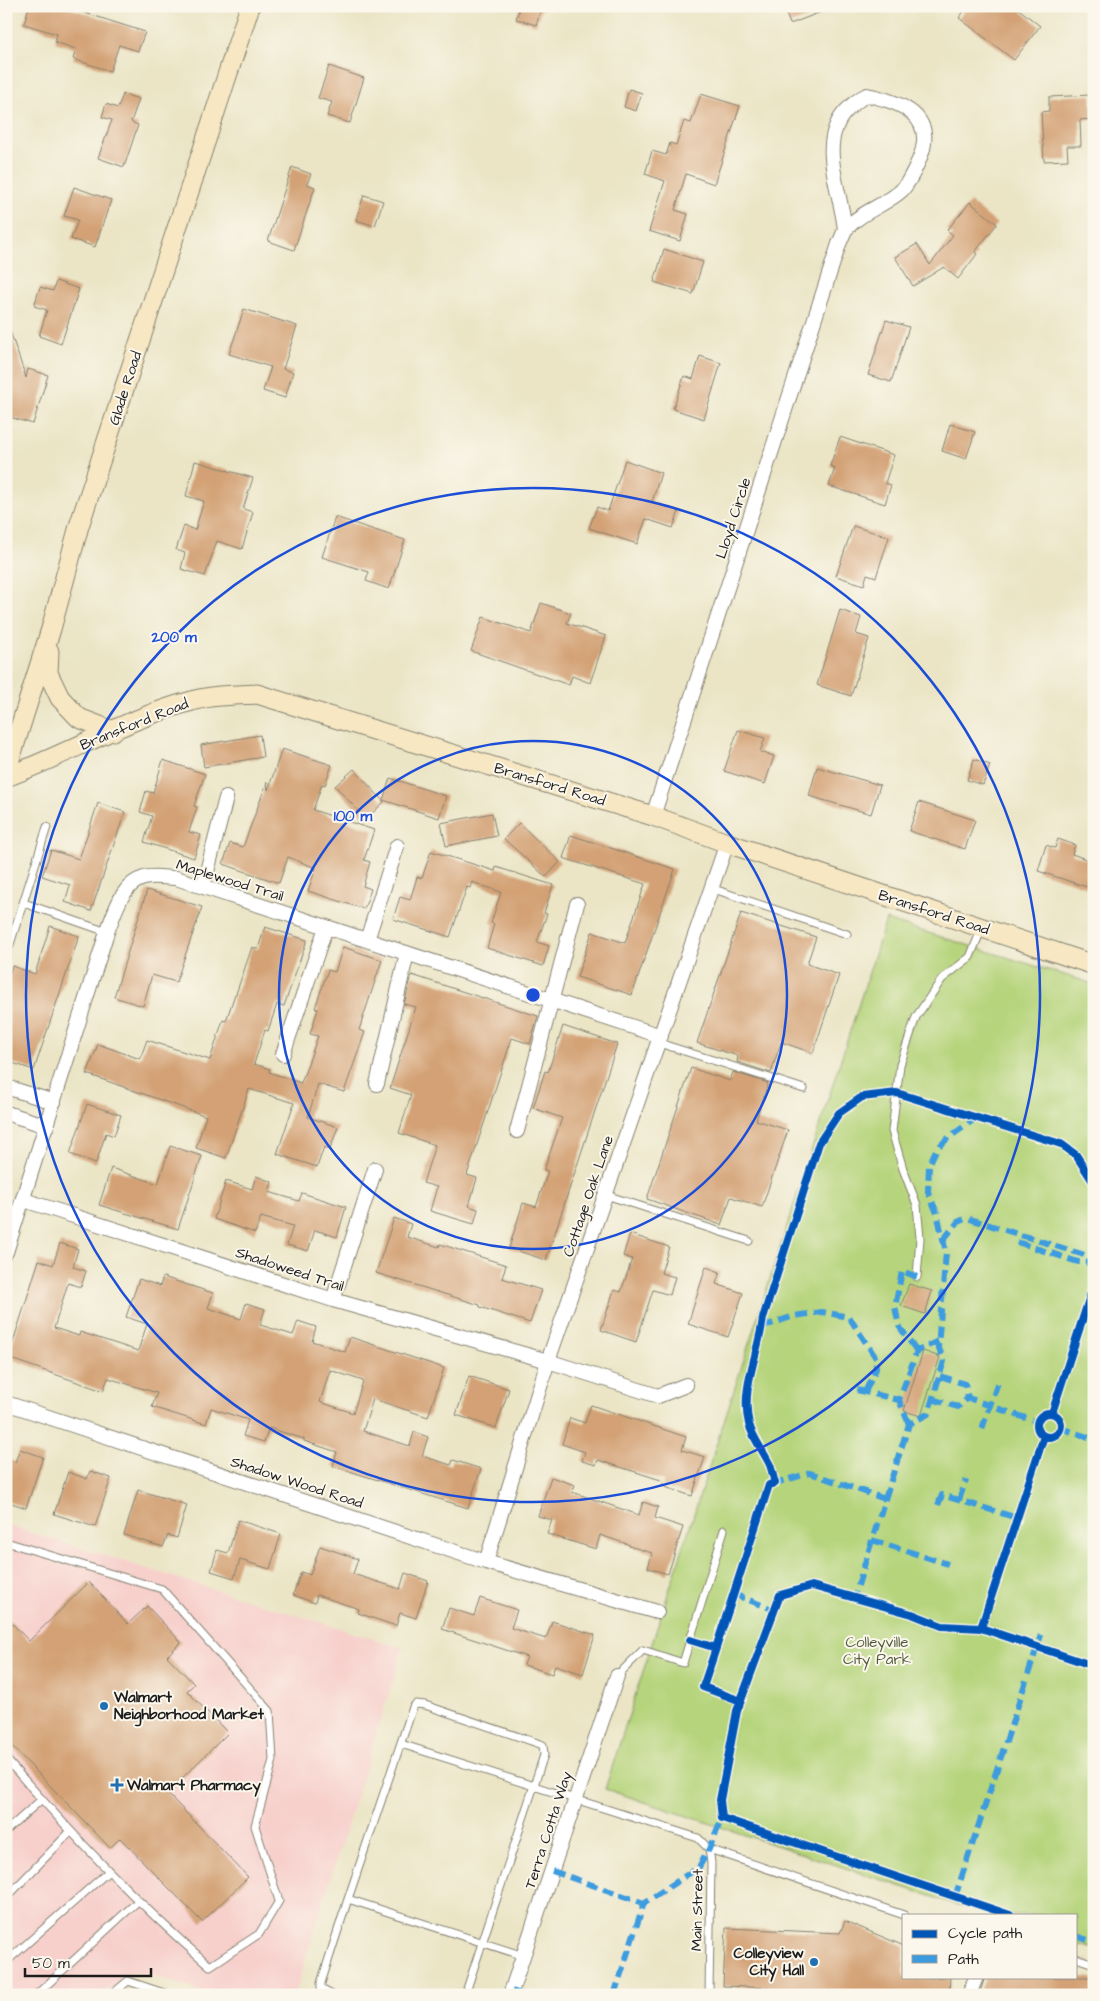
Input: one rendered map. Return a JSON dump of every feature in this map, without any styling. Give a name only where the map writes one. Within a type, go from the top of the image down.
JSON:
[{"type":"street","name":"Glade Road","points":[[6,772],[51,629],[82,518],[250,6]]},
{"type":"street","name":"Lloyd Circle","points":[[652,816],[838,244],[846,230],[863,214],[901,190],[910,180],[924,149],[924,134],[918,118],[906,107],[887,99],[867,95],[858,99],[841,117],[833,134],[831,148],[846,230]]},
{"type":"street","points":[[51,629],[48,673],[60,698],[79,718],[113,731]]},
{"type":"street","name":"Bransford Road","points":[[6,777],[38,766],[113,731],[191,701],[216,696],[257,694],[652,816],[727,843],[1094,965]]},
{"type":"street","points":[[202,886],[226,798]]},
{"type":"street","name":"Cottage Oak Lane","points":[[486,1562],[548,1361],[727,843]]},
{"type":"street","points":[[368,940],[397,846]]},
{"type":"street","name":"Maplewood Trail","points":[[6,1252],[24,1200],[107,932],[124,891],[138,880],[146,877],[176,878],[202,886],[551,1000],[660,1040]]},
{"type":"street","points":[[517,1131],[576,904]]},
{"type":"street","points":[[283,1054],[326,927]]},
{"type":"street","points":[[377,1084],[406,953]]},
{"type":"street","points":[[6,1087],[54,1102]]},
{"type":"street","points":[[6,1113],[47,1126]]},
{"type":"street","points":[[333,1300],[375,1169]]},
{"type":"street","name":"Shadoweed Trail","points":[[24,1200],[333,1300],[548,1361],[658,1396],[686,1385]]},
{"type":"street","name":"Shadow Wood Road","points":[[6,1404],[486,1562],[656,1612]]},
{"type":"street","name":"Terra Cotta Way","points":[[510,1995],[617,1676]]},
{"type":"street","points":[[969,1995],[976,1978]]},
{"type":"lane","points":[[6,957],[47,827]]},
{"type":"lane","points":[[711,888],[847,934]]},
{"type":"lane","points":[[24,902],[107,932]]},
{"type":"lane","points":[[917,1277],[920,1238],[917,1205],[903,1169],[892,1131],[900,1065],[916,1017],[942,979],[970,957],[983,928]]},
{"type":"lane","points":[[660,1040],[804,1089]]},
{"type":"lane","points":[[606,1195],[749,1241]]},
{"type":"lane","points":[[617,1676],[643,1650],[683,1663],[724,1530]]},
{"type":"lane","points":[[6,1542],[162,1589],[270,1711],[273,1760],[255,1826],[279,1902],[259,1934],[210,1966],[168,1931],[138,1901],[70,1832],[6,1759]]},
{"type":"lane","points":[[332,1995],[321,1989],[321,1983],[413,1707],[416,1704],[425,1705],[543,1745],[544,1755],[465,1995]]},
{"type":"lane","name":"Main Street","points":[[401,1744],[698,1838],[710,1850],[711,1863],[709,1995]]},
{"type":"lane","points":[[6,1832],[42,1800]]},
{"type":"lane","points":[[6,1898],[70,1832]]},
{"type":"lane","points":[[710,1850],[902,1914]]},
{"type":"lane","points":[[6,1962],[109,1871]]},
{"type":"lane","points":[[348,1900],[524,1956]]},
{"type":"lane","points":[[36,1995],[138,1901]]},
{"type":"lane","points":[[1078,1959],[1094,1964]]},
{"type":"lane","points":[[111,1995],[128,1981],[170,1995]]},
{"type":"shaded area","points":[[6,1525],[403,1648],[294,1995],[210,1995],[150,1974],[130,1972],[102,1995],[6,1995]]},
{"type":"green space","name":"Colleyville City Park","points":[[886,920],[1094,984],[1094,1949],[1078,1945],[1078,1914],[985,1914],[605,1789]]},
{"type":"building","points":[[29,6],[63,6],[145,32],[138,51],[119,45],[110,71],[73,59],[76,49],[55,42],[57,34],[24,24]]},
{"type":"building","points":[[520,6],[542,6],[536,25],[516,19]]},
{"type":"building","points":[[783,6],[834,6],[834,7],[790,24]]},
{"type":"building","points":[[968,6],[1015,6],[1040,26],[1014,60],[959,18]]},
{"type":"building","points":[[329,66],[364,78],[350,123],[327,116],[332,102],[318,98]]},
{"type":"building","points":[[629,89],[642,93],[636,111],[624,107]]},
{"type":"building","points":[[123,94],[139,99],[131,122],[138,125],[124,167],[98,158],[112,120],[102,117],[106,104],[118,108]]},
{"type":"building","points":[[701,94],[740,106],[714,184],[686,174],[675,210],[688,214],[680,241],[649,231],[665,181],[645,174],[652,151],[666,155],[670,143],[676,145],[684,121],[691,123]]},
{"type":"building","points":[[1091,95],[1092,119],[1080,120],[1081,146],[1067,146],[1068,160],[1044,161],[1041,112],[1049,111],[1049,97]]},
{"type":"building","points":[[292,167],[311,174],[307,184],[315,187],[294,250],[268,241]]},
{"type":"building","points":[[74,187],[111,200],[95,247],[71,239],[78,220],[64,216]]},
{"type":"building","points":[[364,195],[383,201],[375,226],[356,220]]},
{"type":"building","points":[[970,202],[997,224],[975,252],[977,254],[958,279],[944,267],[913,286],[895,257],[917,244],[930,265],[953,235],[947,230]]},
{"type":"building","points":[[664,249],[703,262],[693,294],[654,282]]},
{"type":"building","points":[[56,281],[79,289],[61,344],[39,336],[47,310],[34,306],[40,287],[53,291]]},
{"type":"building","points":[[244,309],[297,326],[283,369],[293,372],[285,398],[263,391],[271,367],[229,354]]},
{"type":"building","points":[[886,320],[909,327],[891,382],[868,375]]},
{"type":"building","points":[[6,328],[9,328],[26,378],[28,369],[48,375],[33,424],[6,416],[10,397],[6,396]]},
{"type":"building","points":[[700,356],[721,363],[704,419],[673,409],[684,376],[693,379]]},
{"type":"building","points":[[950,424],[975,432],[966,459],[942,451]]},
{"type":"building","points":[[840,437],[894,455],[885,483],[891,485],[885,504],[829,486],[835,468],[830,466]]},
{"type":"building","points":[[625,460],[661,473],[652,502],[679,511],[673,528],[646,519],[637,544],[589,528],[597,507],[608,511]]},
{"type":"building","points":[[195,461],[253,478],[243,509],[253,512],[242,549],[217,541],[205,576],[181,569],[185,553],[176,550],[184,526],[195,530],[204,501],[186,496]]},
{"type":"building","points":[[335,517],[405,540],[389,589],[366,581],[369,572],[322,557]]},
{"type":"building","points":[[853,526],[889,537],[876,577],[867,574],[864,585],[836,576]]},
{"type":"building","points":[[541,603],[571,613],[567,623],[606,636],[590,683],[572,676],[569,685],[471,651],[483,617],[531,633]]},
{"type":"building","points":[[840,610],[861,617],[856,634],[869,638],[851,696],[817,685]]},
{"type":"building","points":[[738,730],[765,738],[760,752],[774,756],[765,784],[724,771]]},
{"type":"building","points":[[260,735],[263,757],[204,767],[201,745]]},
{"type":"building","points":[[282,749],[332,765],[325,785],[322,784],[313,810],[374,830],[364,860],[370,862],[363,886],[371,889],[364,909],[308,891],[316,868],[288,857],[279,883],[223,864],[230,843],[243,847],[267,782],[268,790]]},
{"type":"building","points":[[974,759],[990,765],[983,785],[967,780]]},
{"type":"building","points":[[163,760],[205,774],[194,806],[197,807],[189,832],[201,835],[194,858],[144,842],[152,816],[140,812],[146,791],[153,793]]},
{"type":"building","points":[[817,767],[880,785],[871,814],[809,796]]},
{"type":"building","points":[[354,769],[384,802],[366,819],[335,786]]},
{"type":"building","points":[[390,778],[446,796],[439,818],[383,800]]},
{"type":"building","points":[[919,802],[975,820],[965,849],[909,831]]},
{"type":"building","points":[[98,803],[125,812],[91,911],[65,902],[70,885],[42,876],[51,850],[79,859]]},
{"type":"building","points":[[492,813],[497,836],[446,846],[441,823]]},
{"type":"building","points":[[519,823],[560,862],[546,877],[504,839]]},
{"type":"building","points":[[571,835],[675,869],[632,995],[577,977],[592,932],[625,943],[645,884],[563,858]]},
{"type":"building","points":[[1058,839],[1075,845],[1072,854],[1094,862],[1087,887],[1038,871],[1046,845],[1055,848]]},
{"type":"building","points":[[431,851],[495,871],[496,867],[553,885],[544,913],[547,914],[537,942],[549,946],[543,966],[487,948],[494,924],[491,923],[501,892],[472,882],[470,888],[467,887],[450,937],[393,919],[400,897],[410,900],[417,877],[422,878]]},
{"type":"building","points":[[147,890],[202,907],[176,982],[152,975],[143,1006],[114,997]]},
{"type":"building","points":[[741,913],[816,937],[807,964],[839,975],[813,1053],[781,1042],[771,1073],[737,1062],[738,1056],[697,1043]]},
{"type":"building","points":[[50,926],[79,936],[34,1070],[6,1061],[6,983],[12,966],[35,974]]},
{"type":"building","points":[[265,927],[307,940],[284,1006],[277,1004],[268,1031],[265,1030],[254,1064],[270,1069],[269,1072],[301,1083],[318,1036],[310,1034],[318,1009],[315,1008],[328,970],[335,972],[343,947],[382,960],[359,1030],[365,1032],[344,1092],[318,1084],[308,1117],[338,1127],[330,1149],[324,1147],[317,1167],[277,1154],[294,1103],[249,1089],[226,1158],[196,1148],[206,1116],[87,1074],[98,1044],[140,1059],[147,1040],[210,1060],[223,1020],[226,1021],[252,947],[258,949]]},
{"type":"building","points":[[412,975],[538,1016],[530,1044],[512,1038],[467,1175],[477,1178],[469,1206],[478,1209],[474,1224],[430,1211],[437,1187],[423,1183],[435,1145],[399,1133],[411,1095],[390,1088],[416,1007],[404,1004]]},
{"type":"building","points":[[563,1026],[617,1044],[546,1260],[509,1248],[523,1203],[536,1207],[548,1171],[544,1170],[562,1118],[533,1108],[545,1071],[548,1072]]},
{"type":"building","points":[[691,1068],[730,1081],[733,1072],[768,1083],[756,1120],[788,1130],[762,1207],[731,1197],[721,1225],[647,1199]]},
{"type":"building","points":[[87,1104],[121,1115],[114,1136],[106,1133],[96,1163],[70,1154]]},
{"type":"building","points":[[170,1146],[202,1156],[178,1229],[99,1205],[111,1168],[158,1184]]},
{"type":"building","points":[[256,1176],[272,1182],[269,1192],[299,1201],[302,1193],[346,1207],[337,1237],[315,1230],[308,1251],[287,1245],[293,1226],[261,1217],[255,1233],[214,1219],[226,1181],[252,1189]]},
{"type":"building","points":[[394,1218],[411,1224],[407,1237],[439,1247],[440,1244],[506,1265],[502,1278],[541,1290],[530,1323],[480,1307],[480,1305],[376,1273]]},
{"type":"building","points":[[630,1234],[669,1247],[661,1273],[675,1277],[670,1295],[653,1290],[636,1342],[601,1330],[614,1290],[621,1292],[632,1259],[623,1256]]},
{"type":"building","points":[[60,1243],[78,1249],[73,1267],[86,1271],[81,1287],[68,1283],[54,1328],[79,1336],[80,1332],[138,1351],[147,1324],[126,1317],[139,1279],[160,1286],[163,1277],[213,1293],[208,1308],[241,1319],[246,1303],[265,1309],[260,1325],[293,1335],[298,1321],[316,1327],[312,1341],[345,1352],[350,1337],[444,1368],[428,1417],[373,1399],[363,1431],[410,1446],[414,1432],[428,1437],[422,1456],[451,1465],[453,1460],[481,1469],[468,1508],[333,1466],[337,1452],[304,1441],[304,1439],[269,1428],[264,1442],[243,1436],[248,1420],[211,1408],[206,1424],[152,1407],[157,1393],[108,1378],[103,1391],[8,1358],[39,1260],[53,1265]],"holes":[[[330,1370],[363,1381],[353,1413],[320,1402]]]},
{"type":"building","points":[[706,1267],[720,1272],[716,1284],[743,1293],[728,1337],[688,1324]]},
{"type":"building","points":[[909,1284],[932,1291],[925,1314],[901,1306]]},
{"type":"building","points":[[923,1351],[940,1357],[921,1416],[904,1411]]},
{"type":"building","points":[[469,1376],[509,1389],[496,1428],[456,1415]]},
{"type":"building","points":[[591,1405],[686,1437],[682,1450],[705,1457],[692,1496],[662,1486],[664,1481],[598,1460],[596,1465],[582,1461],[585,1452],[562,1444],[570,1418],[585,1423]]},
{"type":"building","points":[[20,1449],[43,1457],[26,1508],[6,1501],[6,1459],[15,1462]]},
{"type":"building","points":[[90,1471],[111,1478],[95,1527],[54,1514],[68,1472],[87,1479]]},
{"type":"building","points":[[551,1477],[575,1485],[572,1492],[639,1515],[643,1502],[658,1507],[655,1518],[683,1527],[668,1574],[648,1568],[652,1553],[600,1535],[596,1549],[547,1534],[552,1520],[538,1516]]},
{"type":"building","points":[[138,1490],[187,1505],[177,1538],[168,1535],[163,1547],[124,1535]]},
{"type":"building","points":[[238,1520],[281,1534],[270,1569],[240,1560],[234,1578],[211,1571],[217,1550],[228,1553]]},
{"type":"building","points":[[320,1546],[358,1559],[353,1574],[400,1589],[405,1573],[428,1581],[416,1618],[400,1613],[396,1626],[358,1613],[359,1609],[317,1595],[315,1603],[293,1595],[301,1572],[310,1575]]},
{"type":"building","name":"Walmart Neighborhood Market","points":[[89,1582],[128,1624],[147,1606],[181,1642],[167,1656],[194,1684],[187,1691],[228,1733],[167,1793],[248,1877],[202,1922],[120,1838],[110,1848],[6,1740],[6,1617],[29,1641]]},
{"type":"building","points":[[480,1598],[517,1610],[511,1628],[546,1639],[552,1621],[595,1635],[583,1674],[555,1665],[552,1674],[524,1665],[527,1657],[442,1629],[449,1608],[474,1616]]},
{"type":"building","name":"Colleyview City Hall","points":[[845,1921],[902,1945],[902,1978],[950,1978],[949,1995],[853,1995],[803,1991],[798,1995],[771,1995],[769,1988],[723,1986],[726,1928],[840,1933]]},
{"type":"building","points":[[1094,1977],[1094,1995],[979,1995],[985,1978]]},
{"type":"marked path","points":[[885,1499],[909,1424],[928,1414],[944,1361],[938,1346],[946,1252],[937,1213],[928,1192],[929,1165],[936,1150],[948,1138],[976,1118]]},
{"type":"marked path","points":[[943,1240],[958,1222],[967,1218],[1094,1258]]},
{"type":"marked path","points":[[1017,1242],[1078,1262],[1094,1263]]},
{"type":"marked path","points":[[917,1277],[902,1271],[895,1307],[899,1326],[917,1351]]},
{"type":"marked path","points":[[762,1327],[794,1316],[822,1312],[849,1317],[876,1358],[876,1369],[865,1392]]},
{"type":"marked path","points":[[909,1424],[899,1400],[917,1351],[938,1341]]},
{"type":"marked path","points":[[940,1376],[965,1384],[968,1398],[1037,1422]]},
{"type":"marked path","points":[[982,1429],[998,1382]]},
{"type":"marked path","points":[[857,1390],[899,1400]]},
{"type":"marked path","points":[[932,1399],[958,1407],[968,1398]]},
{"type":"marked path","points":[[1060,1428],[1094,1439]]},
{"type":"marked path","points":[[772,1484],[810,1473],[885,1499],[854,1598]]},
{"type":"marked path","points":[[959,1500],[966,1480]]},
{"type":"marked path","points":[[938,1505],[942,1495],[1017,1518]]},
{"type":"marked path","points":[[872,1540],[948,1564]]},
{"type":"marked path","points":[[733,1594],[775,1610]]},
{"type":"marked path","points":[[955,1897],[1041,1635]]},
{"type":"marked path","points":[[614,1995],[644,1903],[699,1867],[722,1818]]},
{"type":"marked path","points":[[552,1871],[644,1903]]},
{"type":"marked path","points":[[1078,1937],[1094,1942]]},
{"type":"marked path","points":[[512,1991],[524,1995]]},
{"type":"cycle path","points":[[716,1648],[769,1485],[775,1483],[770,1465],[749,1424],[747,1411],[748,1384],[763,1318],[819,1143],[839,1113],[862,1097],[897,1093],[1061,1144],[1076,1155],[1094,1183]]},
{"type":"cycle path","points":[[1052,1413],[1094,1284]]},
{"type":"cycle path","points":[[1049,1413],[1058,1416],[1061,1425],[1058,1434],[1049,1437],[1040,1434],[1037,1425],[1040,1416],[1049,1413]]},
{"type":"cycle path","points":[[981,1628],[1044,1436]]},
{"type":"cycle path","points":[[1007,1914],[722,1818],[720,1800],[737,1711],[780,1595],[812,1586],[912,1614],[942,1626],[981,1628],[1094,1666]]},
{"type":"cycle path","points":[[690,1640],[716,1648],[703,1687],[741,1701]]},
{"type":"place","name":"Walmart Neighborhood Market","points":[[104,1706]]},
{"type":"place","name":"Walmart Pharmacy","points":[[117,1785]]},
{"type":"place","name":"Colleyview City Hall","points":[[814,1962]]}]
